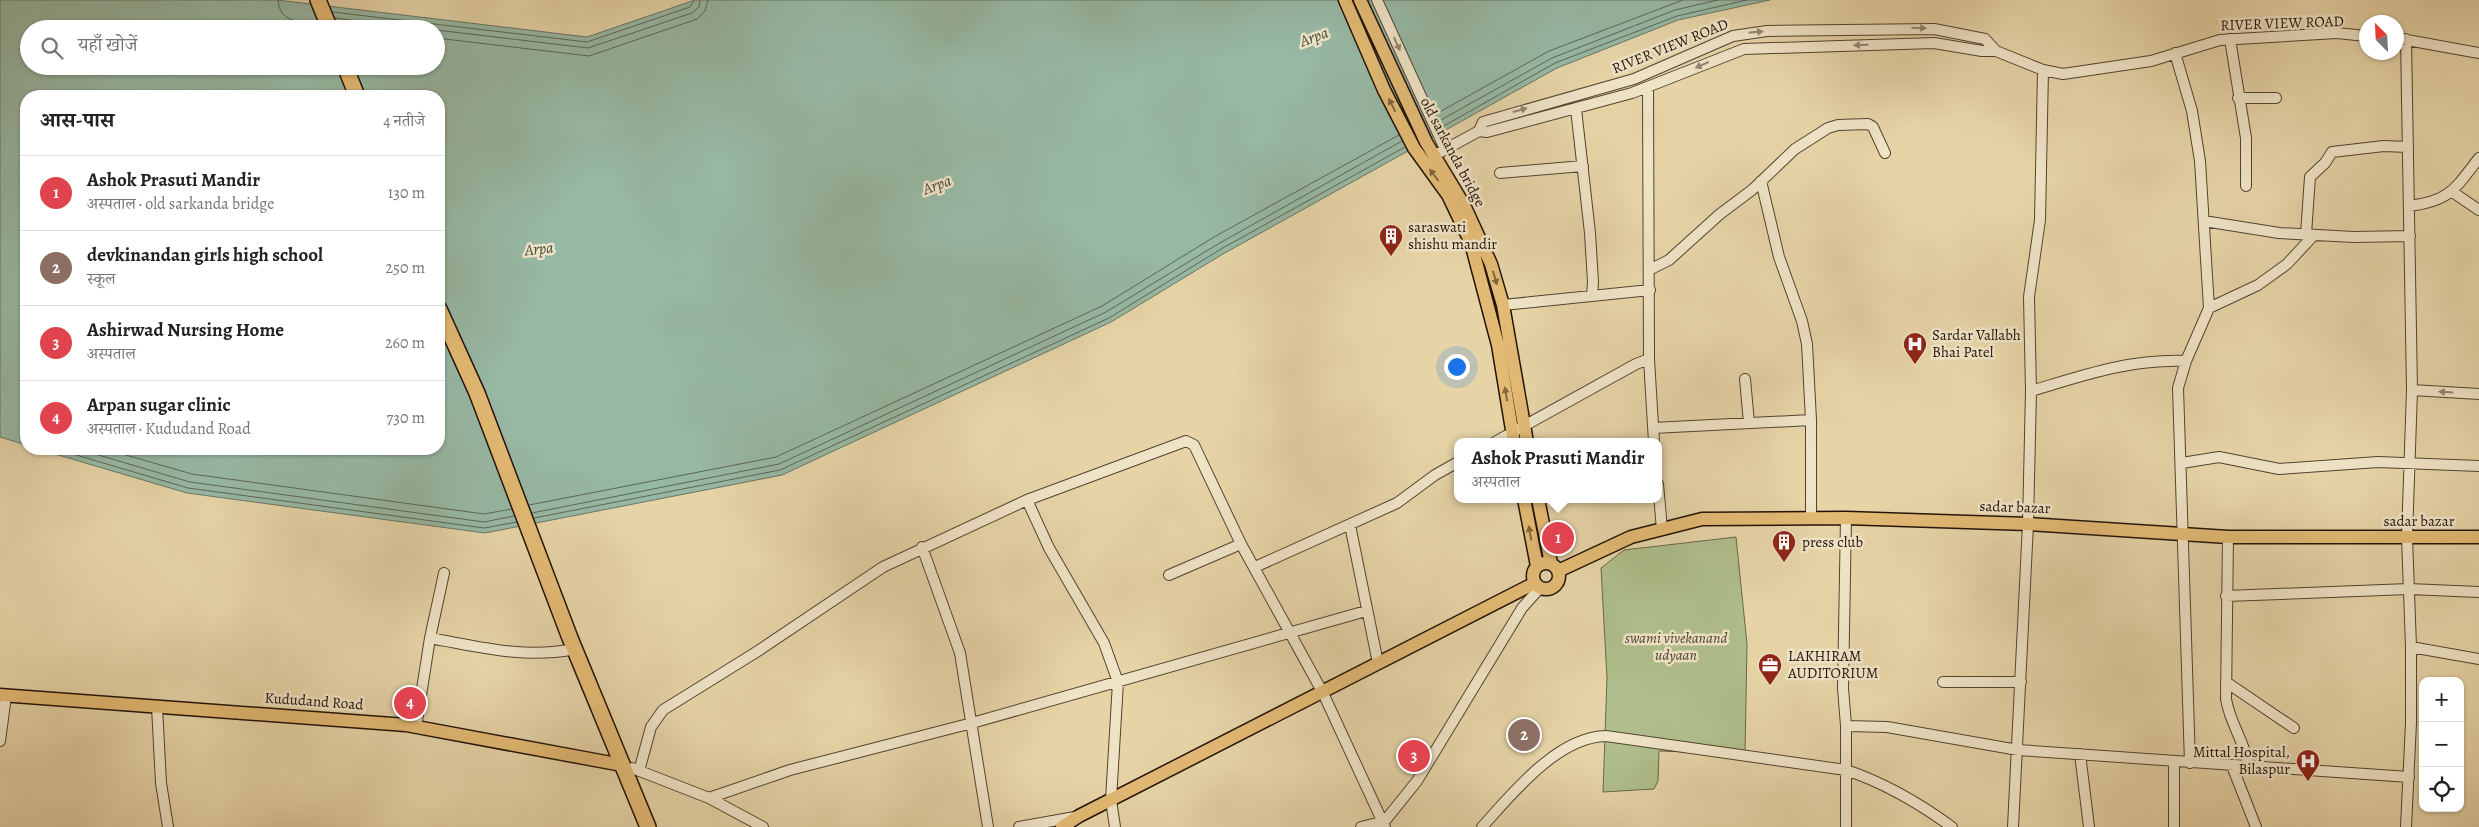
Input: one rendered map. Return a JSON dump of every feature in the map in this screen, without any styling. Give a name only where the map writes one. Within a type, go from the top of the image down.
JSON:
[{"type":"highway","points":[[318,0],[326,20]]},
{"type":"highway","points":[[349,75],[355,90]]},
{"type":"highway","points":[[445,322],[477,394],[572,644],[648,827]]},
{"type":"main road","points":[[1345,0],[1384,90],[1414,148],[1448,195],[1471,243],[1498,345],[1513,437]]},
{"type":"main road","name":"old sarkanda bridge","points":[[1360,0],[1426,142],[1440,152],[1491,264],[1503,304],[1526,438]]},
{"type":"main road","points":[[1525,503],[1537,566]]},
{"type":"main road","points":[[1062,827],[1079,816],[1323,694],[1378,663],[1538,585],[1551,588],[1555,585],[1559,576],[1539,503]]},
{"type":"main road","name":"sadar bazar","points":[[1555,567],[1630,538],[1702,519],[1846,518],[2028,524],[2228,537],[2479,537]]},
{"type":"main road","points":[[1538,585],[1532,575],[1537,566],[1541,563],[1555,567]]},
{"type":"main road","name":"Kududand Road","points":[[3,696],[157,706],[416,727],[622,765]]},
{"type":"street","points":[[1377,0],[1440,152]]},
{"type":"street","name":"RIVER VIEW ROAD","points":[[1440,152],[1479,130],[1482,122],[1620,83],[1715,42],[1747,33],[1832,29],[1934,29],[1985,39],[1996,51]]},
{"type":"street","name":"RIVER VIEW ROAD","points":[[1479,130],[1487,132],[1648,88],[1728,54],[1757,47],[1934,43],[1982,51],[1996,51],[2043,70],[2063,74],[2151,61],[2208,42],[2230,39],[2337,34],[2359,36]]},
{"type":"street","points":[[2230,39],[2238,98],[2246,138],[2246,186]]},
{"type":"street","points":[[2404,40],[2479,53]]},
{"type":"street","points":[[2175,53],[2196,131],[2209,308],[2186,361],[2178,388],[2182,464],[2182,534],[2190,763]]},
{"type":"street","points":[[2402,60],[2408,147],[2412,390],[2407,537],[2411,647],[2410,777],[2406,827]]},
{"type":"street","points":[[2013,827],[2028,524],[2031,391],[2029,297],[2040,220],[2043,70]]},
{"type":"street","points":[[1648,88],[1649,360],[1654,438]]},
{"type":"street","points":[[2238,98],[2276,98]]},
{"type":"street","points":[[1576,109],[1590,232],[1592,295]]},
{"type":"street","points":[[1649,270],[1669,260],[1761,181],[1795,149],[1828,128],[1838,125],[1868,124],[1873,127],[1885,153]]},
{"type":"street","points":[[2209,308],[2258,285],[2287,264],[2310,234],[2310,177],[2320,169],[2332,152],[2384,146],[2408,147]]},
{"type":"street","points":[[2409,206],[2437,202],[2451,192],[2479,158]]},
{"type":"street","points":[[1500,174],[1583,166]]},
{"type":"street","points":[[1761,181],[1779,257],[1804,330],[1811,420],[1811,518]]},
{"type":"street","points":[[2451,192],[2479,210]]},
{"type":"street","points":[[2204,221],[2279,233],[2354,237],[2410,236]]},
{"type":"street","points":[[1503,304],[1650,290]]},
{"type":"street","points":[[1513,437],[1524,424],[1636,364],[1649,360]]},
{"type":"street","points":[[2031,391],[2118,365],[2144,361],[2186,361]]},
{"type":"street","points":[[1745,379],[1749,424]]},
{"type":"street","points":[[2412,390],[2479,394]]},
{"type":"street","points":[[1653,428],[1811,420]]},
{"type":"street","points":[[638,771],[651,726],[673,702],[758,652],[883,566],[1027,500],[1186,441],[1194,445],[1240,544],[1255,567],[1323,694],[1382,826]]},
{"type":"street","points":[[2182,464],[2218,457],[2279,469],[2378,462],[2479,466]]},
{"type":"street","points":[[1255,567],[1397,503],[1434,475],[1454,464]]},
{"type":"street","points":[[1027,500],[1049,548],[1104,643],[1118,682],[1111,800],[1116,827]]},
{"type":"street","points":[[1660,503],[1662,529]]},
{"type":"street","points":[[1846,518],[1843,688],[1846,726],[1846,827]]},
{"type":"street","points":[[1350,525],[1378,663]]},
{"type":"street","points":[[2228,537],[2229,578],[2226,596],[2228,716],[2246,752],[2249,767]]},
{"type":"street","points":[[1169,575],[1240,544]]},
{"type":"street","points":[[922,547],[960,653],[988,827]]},
{"type":"street","points":[[416,727],[430,638],[444,573]]},
{"type":"street","points":[[1382,826],[1417,781],[1522,608],[1538,585]]},
{"type":"street","points":[[2226,596],[2409,589],[2479,592]]},
{"type":"street","points":[[709,798],[790,770],[972,723],[1291,634],[1366,611]]},
{"type":"street","points":[[430,638],[516,654],[534,655],[572,644]]},
{"type":"street","points":[[2411,647],[2479,658]]},
{"type":"street","points":[[1944,682],[2021,682]]},
{"type":"street","points":[[2226,682],[2294,728]]},
{"type":"street","points":[[0,741],[3,696]]},
{"type":"street","points":[[157,706],[161,783],[168,827]]},
{"type":"street","points":[[1846,726],[1887,726],[2018,750],[2410,777]]},
{"type":"street","points":[[1482,827],[1539,767],[1569,748],[1600,736],[1846,770],[1873,779],[1898,791],[1952,827]]},
{"type":"street","points":[[2080,754],[2088,827]]},
{"type":"street","points":[[2174,762],[2174,827]]},
{"type":"street","points":[[622,765],[709,798],[764,827]]},
{"type":"street","points":[[2232,766],[2256,827]]},
{"type":"street","points":[[1019,827],[1079,816]]},
{"type":"street","points":[[1361,827],[1377,823],[1382,826]]},
{"type":"green space","name":"swami vivekanand udyaan","points":[[1736,537],[1747,644],[1745,754],[1659,751],[1658,781],[1654,789],[1603,792],[1607,678],[1601,568],[1624,550]]},
{"type":"water","name":"Arpa","points":[[0,0],[277,0],[445,20],[20,20],[20,75],[445,75],[445,20],[587,37],[695,0],[1770,0],[1678,20],[1557,68],[1223,254],[1111,322],[782,475],[485,533],[187,493],[58,455],[445,455],[445,90],[20,90],[20,443],[0,437]]},
{"type":"place","name":"saraswati shishu mandir","points":[[1391,257]]},
{"type":"place","name":"Sardar Vallabh Bhai Patel","points":[[1915,365]]},
{"type":"place","name":"Ashok Prasuti Mandir","points":[[1558,538]]},
{"type":"place","name":"press club","points":[[1784,563]]},
{"type":"place","name":"LAKHIRAM AUDITORIUM","points":[[1770,686]]},
{"type":"place","name":"Arpan sugar clinic","points":[[410,703]]},
{"type":"place","name":"devkinandan girls high school","points":[[1524,735]]},
{"type":"place","name":"Ashirwad Nursing Home","points":[[1414,756]]},
{"type":"place","name":"Mittal Hospital, Bilaspur","points":[[2308,782]]}]
